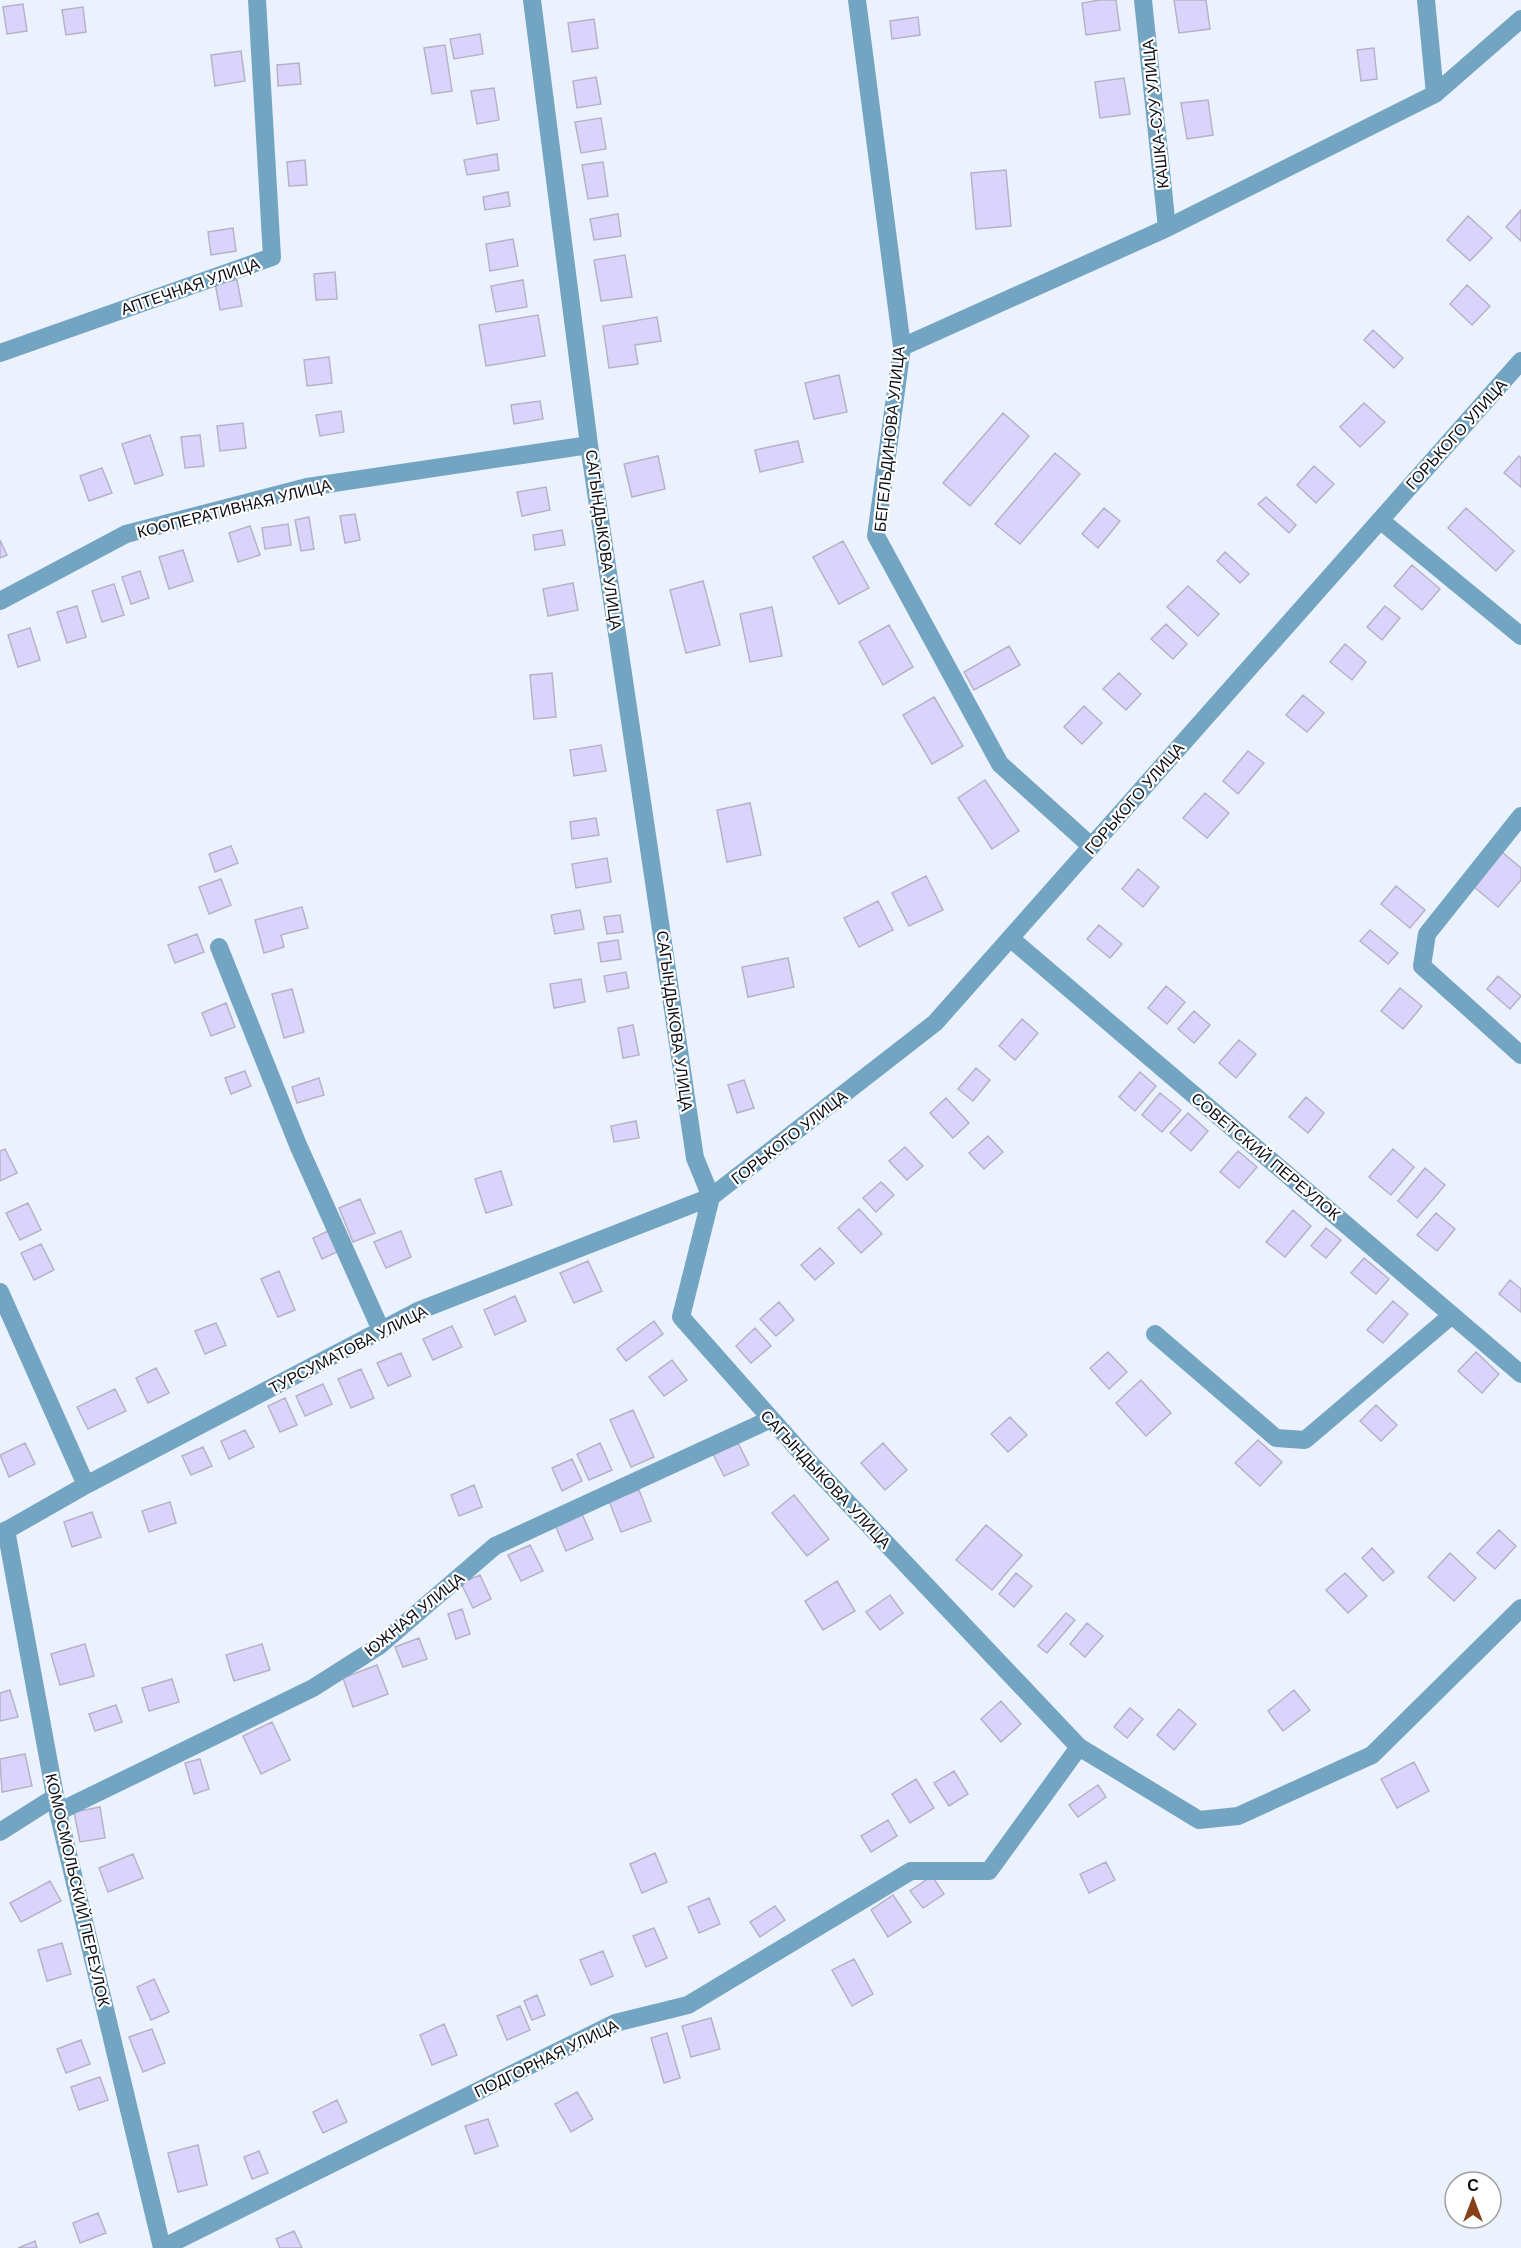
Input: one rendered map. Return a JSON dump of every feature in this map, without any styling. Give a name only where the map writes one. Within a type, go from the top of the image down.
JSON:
[{"type":"street","name":"АПТЕЧНАЯ УЛИЦА","points":[[0,353],[272,257],[257,0]]},
{"type":"street","name":"САГЫНДЫКОВА УЛИЦА","points":[[532,0],[589,445],[695,1158],[711,1197],[681,1317],[771,1419],[1079,1747],[1199,1820],[1238,1816],[1372,1755],[1521,1608]]},
{"type":"street","name":"БЕГЕЛЬДИНОВА УЛИЦА","points":[[857,0],[902,347],[876,536],[1000,764],[1091,846]]},
{"type":"street","name":"КАШКА-СУУ УЛИЦА","points":[[1143,0],[1167,228]]},
{"type":"street","points":[[1426,0],[1435,94]]},
{"type":"street","points":[[902,347],[1167,228],[1435,94],[1521,19]]},
{"type":"street","name":"ГОРЬКОГО УЛИЦА","points":[[711,1197],[935,1023],[1521,361]]},
{"type":"street","name":"КООПЕРАТИВНАЯ УЛИЦА","points":[[0,601],[126,534],[307,487],[589,445]]},
{"type":"street","points":[[1380,520],[1521,636]]},
{"type":"street","points":[[1521,816],[1427,934],[1422,966],[1521,1055]]},
{"type":"street","name":"СОВЕТСКИЙ ПЕРЕУЛОК","points":[[1010,938],[1521,1374]]},
{"type":"street","points":[[219,947],[298,1145],[381,1330]]},
{"type":"street","name":"ТУРСУМАТОВА УЛИЦА","points":[[3,1532],[86,1485],[418,1311],[711,1197]]},
{"type":"street","points":[[0,1292],[86,1485]]},
{"type":"street","points":[[1155,1334],[1276,1438],[1305,1440],[1452,1315]]},
{"type":"street","name":"ЮЖНАЯ УЛИЦА","points":[[0,1832],[314,1688],[379,1646],[495,1546],[771,1419]]},
{"type":"street","name":"КОМОСМОЛЬСКИЙ ПЕРЕУЛОК","points":[[3,1532],[57,1804],[162,2248]]},
{"type":"street","name":"ПОДГОРНАЯ УЛИЦА","points":[[162,2248],[615,2023],[688,2005],[911,1871],[989,1871],[1079,1747]]},
{"type":"building","points":[[1116,0],[1120,30],[1086,35],[1082,3]]},
{"type":"building","points":[[1174,0],[1206,0],[1210,29],[1179,33]]},
{"type":"building","points":[[23,4],[27,31],[7,34],[3,7]]},
{"type":"building","points":[[83,7],[86,32],[66,35],[62,10]]},
{"type":"building","points":[[918,17],[920,35],[892,39],[890,21]]},
{"type":"building","points":[[594,19],[598,48],[572,52],[568,23]]},
{"type":"building","points":[[480,34],[483,54],[454,59],[450,39]]},
{"type":"building","points":[[445,45],[452,91],[432,94],[424,48]]},
{"type":"building","points":[[1374,48],[1377,79],[1361,81],[1357,50]]},
{"type":"building","points":[[241,51],[245,81],[215,86],[211,55]]},
{"type":"building","points":[[299,63],[301,84],[278,86],[277,65]]},
{"type":"building","points":[[596,77],[601,104],[577,108],[573,81]]},
{"type":"building","points":[[1124,78],[1130,114],[1100,118],[1095,82]]},
{"type":"building","points":[[494,88],[499,120],[477,124],[471,91]]},
{"type":"building","points":[[1208,100],[1213,135],[1187,139],[1181,103]]},
{"type":"building","points":[[601,118],[606,149],[581,153],[575,122]]},
{"type":"building","points":[[497,154],[499,170],[467,175],[464,160]]},
{"type":"building","points":[[305,160],[307,185],[289,186],[287,162]]},
{"type":"building","points":[[603,162],[608,196],[588,199],[582,165]]},
{"type":"building","points":[[1006,170],[1011,226],[976,229],[971,173]]},
{"type":"building","points":[[508,192],[510,206],[485,210],[483,197]]},
{"type":"building","points":[[1521,210],[1521,241],[1506,227]]},
{"type":"building","points":[[618,214],[621,236],[594,240],[590,219]]},
{"type":"building","points":[[1468,216],[1492,238],[1470,261],[1447,240]]},
{"type":"building","points":[[233,228],[236,251],[211,255],[208,232]]},
{"type":"building","points":[[513,239],[518,266],[490,271],[486,244]]},
{"type":"building","points":[[625,255],[632,297],[601,301],[594,260]]},
{"type":"building","points":[[335,272],[337,299],[316,300],[314,274]]},
{"type":"building","points":[[237,280],[242,306],[220,310],[215,283]]},
{"type":"building","points":[[523,280],[527,307],[496,312],[491,286]]},
{"type":"building","points":[[1467,285],[1490,306],[1472,325],[1450,304]]},
{"type":"building","points":[[538,315],[545,356],[486,366],[479,325]]},
{"type":"building","points":[[657,317],[661,341],[635,345],[638,364],[609,368],[603,326]]},
{"type":"building","points":[[1373,330],[1403,358],[1394,368],[1364,340]]},
{"type":"building","points":[[329,357],[332,383],[307,386],[304,360]]},
{"type":"building","points":[[839,375],[847,412],[814,419],[805,383]]},
{"type":"building","points":[[540,401],[543,419],[514,424],[511,405]]},
{"type":"building","points":[[1364,403],[1385,422],[1360,447],[1340,427]]},
{"type":"building","points":[[341,411],[344,432],[320,436],[316,415]]},
{"type":"building","points":[[1003,413],[1029,436],[970,506],[943,483]]},
{"type":"building","points":[[243,423],[246,448],[220,451],[217,426]]},
{"type":"building","points":[[150,435],[163,475],[135,484],[122,444]]},
{"type":"building","points":[[200,435],[204,466],[185,468],[181,437]]},
{"type":"building","points":[[798,441],[803,462],[760,472],[755,450]]},
{"type":"building","points":[[1055,453],[1080,474],[1020,544],[995,524]]},
{"type":"building","points":[[658,456],[665,489],[632,497],[624,464]]},
{"type":"building","points":[[1519,456],[1521,458],[1521,487],[1504,473]]},
{"type":"building","points":[[1314,466],[1334,484],[1316,503],[1297,485]]},
{"type":"building","points":[[102,468],[112,493],[89,501],[80,476]]},
{"type":"building","points":[[546,487],[550,510],[522,516],[517,492]]},
{"type":"building","points":[[1266,497],[1296,525],[1289,533],[1258,504]]},
{"type":"building","points":[[1104,508],[1120,521],[1098,548],[1082,534]]},
{"type":"building","points":[[1466,508],[1514,551],[1496,571],[1448,528]]},
{"type":"building","points":[[355,514],[360,540],[345,543],[340,516]]},
{"type":"building","points":[[309,517],[314,549],[301,551],[295,520]]},
{"type":"building","points":[[288,524],[291,545],[265,549],[262,528]]},
{"type":"building","points":[[250,526],[260,555],[238,562],[229,533]]},
{"type":"building","points":[[562,530],[565,545],[535,550],[533,535]]},
{"type":"building","points":[[0,540],[7,555],[0,558]]},
{"type":"building","points":[[843,541],[869,588],[839,604],[813,557]]},
{"type":"building","points":[[183,550],[193,581],[169,589],[159,557]]},
{"type":"building","points":[[1225,552],[1249,574],[1240,583],[1217,561]]},
{"type":"building","points":[[1412,565],[1440,589],[1422,610],[1394,586]]},
{"type":"building","points":[[140,571],[149,598],[131,604],[122,577]]},
{"type":"building","points":[[703,581],[720,645],[686,653],[670,590]]},
{"type":"building","points":[[573,583],[578,610],[548,616],[543,589]]},
{"type":"building","points":[[114,584],[124,615],[102,622],[92,591]]},
{"type":"building","points":[[1188,586],[1219,614],[1198,636],[1167,607]]},
{"type":"building","points":[[77,606],[86,637],[67,643],[57,612]]},
{"type":"building","points":[[1385,606],[1400,618],[1382,640],[1367,627]]},
{"type":"building","points":[[772,607],[782,656],[750,662],[740,614]]},
{"type":"building","points":[[1166,624],[1187,644],[1173,659],[1151,639]]},
{"type":"building","points":[[889,625],[913,667],[883,685],[859,642]]},
{"type":"building","points":[[30,628],[40,660],[18,667],[8,635]]},
{"type":"building","points":[[1345,644],[1366,662],[1352,680],[1330,662]]},
{"type":"building","points":[[1009,646],[1020,665],[974,690],[964,672]]},
{"type":"building","points":[[552,673],[556,717],[534,719],[530,675]]},
{"type":"building","points":[[1119,673],[1141,694],[1126,710],[1103,689]]},
{"type":"building","points":[[1303,695],[1324,713],[1307,732],[1286,715]]},
{"type":"building","points":[[934,697],[963,746],[932,764],[903,715]]},
{"type":"building","points":[[1084,706],[1102,723],[1082,744],[1064,727]]},
{"type":"building","points":[[601,745],[606,771],[574,776],[570,750]]},
{"type":"building","points":[[1248,751],[1264,763],[1238,794],[1223,781]]},
{"type":"building","points":[[985,780],[1019,831],[992,849],[958,798]]},
{"type":"building","points":[[1205,793],[1229,813],[1207,838],[1183,818]]},
{"type":"building","points":[[750,803],[761,855],[727,862],[717,810]]},
{"type":"building","points":[[596,818],[599,835],[572,839],[570,822]]},
{"type":"building","points":[[231,846],[238,863],[215,872],[209,854]]},
{"type":"building","points":[[1502,852],[1521,868],[1521,880],[1498,907],[1473,886]]},
{"type":"building","points":[[607,858],[611,882],[576,888],[572,864]]},
{"type":"building","points":[[1138,869],[1159,887],[1143,907],[1122,889]]},
{"type":"building","points":[[926,876],[943,910],[909,926],[892,893]]},
{"type":"building","points":[[221,879],[231,905],[209,914],[199,887]]},
{"type":"building","points":[[1396,886],[1425,910],[1410,928],[1381,904]]},
{"type":"building","points":[[878,901],[893,930],[859,947],[844,918]]},
{"type":"building","points":[[302,907],[308,928],[281,935],[284,947],[264,953],[255,920]]},
{"type":"building","points":[[580,910],[584,929],[555,934],[551,915]]},
{"type":"building","points":[[620,915],[623,932],[607,934],[604,917]]},
{"type":"building","points":[[1099,925],[1122,944],[1110,958],[1087,939]]},
{"type":"building","points":[[1370,930],[1398,953],[1388,964],[1360,941]]},
{"type":"building","points":[[197,934],[204,952],[175,963],[168,945]]},
{"type":"building","points":[[618,940],[621,959],[601,962],[598,943]]},
{"type":"building","points":[[788,958],[794,987],[748,997],[742,967]]},
{"type":"building","points":[[626,972],[629,988],[607,992],[604,976]]},
{"type":"building","points":[[1498,976],[1521,996],[1510,1009],[1487,989]]},
{"type":"building","points":[[581,979],[585,1002],[554,1008],[550,984]]},
{"type":"building","points":[[1166,986],[1185,1002],[1167,1024],[1148,1008]]},
{"type":"building","points":[[1400,988],[1422,1006],[1403,1029],[1381,1011]]},
{"type":"building","points":[[292,989],[304,1032],[284,1038],[272,994]]},
{"type":"building","points":[[226,1003],[235,1027],[211,1036],[202,1013]]},
{"type":"building","points":[[1194,1011],[1210,1025],[1194,1043],[1178,1029]]},
{"type":"building","points":[[1022,1019],[1038,1033],[1015,1060],[999,1046]]},
{"type":"building","points":[[633,1025],[639,1055],[623,1058],[618,1028]]},
{"type":"building","points":[[1239,1040],[1256,1054],[1236,1078],[1219,1063]]},
{"type":"building","points":[[976,1068],[990,1080],[973,1101],[958,1089]]},
{"type":"building","points":[[245,1071],[251,1086],[231,1094],[225,1078]]},
{"type":"building","points":[[1140,1072],[1156,1086],[1135,1111],[1119,1097]]},
{"type":"building","points":[[319,1078],[324,1095],[297,1103],[292,1087]]},
{"type":"building","points":[[744,1080],[754,1108],[737,1113],[728,1085]]},
{"type":"building","points":[[1160,1093],[1181,1110],[1162,1132],[1142,1115]]},
{"type":"building","points":[[1306,1097],[1324,1113],[1308,1133],[1289,1117]]},
{"type":"building","points":[[946,1098],[969,1123],[953,1138],[930,1113]]},
{"type":"building","points":[[1188,1113],[1208,1131],[1191,1151],[1170,1133]]},
{"type":"building","points":[[636,1121],[639,1138],[614,1142],[611,1126]]},
{"type":"building","points":[[988,1136],[1003,1152],[984,1169],[969,1153]]},
{"type":"building","points":[[905,1147],[923,1166],[907,1180],[889,1161]]},
{"type":"building","points":[[5,1149],[17,1173],[0,1181],[0,1151]]},
{"type":"building","points":[[1393,1149],[1414,1167],[1391,1195],[1369,1177]]},
{"type":"building","points":[[1238,1151],[1257,1167],[1239,1188],[1220,1172]]},
{"type":"building","points":[[1425,1168],[1445,1185],[1417,1218],[1398,1201]]},
{"type":"building","points":[[501,1171],[512,1205],[486,1213],[475,1179]]},
{"type":"building","points":[[881,1182],[894,1195],[876,1212],[863,1198]]},
{"type":"building","points":[[360,1199],[375,1233],[353,1242],[339,1208]]},
{"type":"building","points":[[28,1203],[41,1230],[20,1240],[6,1213]]},
{"type":"building","points":[[859,1209],[882,1234],[861,1253],[838,1228]]},
{"type":"building","points":[[1293,1210],[1311,1226],[1285,1257],[1266,1242]]},
{"type":"building","points":[[1436,1213],[1455,1229],[1437,1251],[1417,1235]]},
{"type":"building","points":[[1326,1228],[1341,1240],[1326,1258],[1311,1246]]},
{"type":"building","points":[[328,1231],[337,1252],[322,1259],[313,1238]]},
{"type":"building","points":[[401,1231],[411,1257],[386,1268],[374,1242]]},
{"type":"building","points":[[41,1244],[54,1270],[34,1280],[21,1253]]},
{"type":"building","points":[[820,1248],[834,1263],[815,1280],[801,1265]]},
{"type":"building","points":[[1364,1258],[1389,1279],[1376,1294],[1351,1273]]},
{"type":"building","points":[[588,1261],[602,1291],[574,1303],[560,1273]]},
{"type":"building","points":[[279,1271],[295,1310],[278,1317],[261,1279]]},
{"type":"building","points":[[1510,1280],[1521,1289],[1521,1312],[1499,1294]]},
{"type":"building","points":[[515,1296],[526,1321],[495,1335],[484,1310]]},
{"type":"building","points":[[1393,1301],[1408,1314],[1383,1343],[1367,1330]]},
{"type":"building","points":[[779,1302],[794,1320],[776,1336],[760,1319]]},
{"type":"building","points":[[654,1321],[663,1334],[626,1361],[617,1349]]},
{"type":"building","points":[[216,1323],[226,1345],[205,1354],[195,1331]]},
{"type":"building","points":[[452,1326],[462,1347],[433,1360],[423,1339]]},
{"type":"building","points":[[755,1328],[771,1346],[751,1363],[736,1346]]},
{"type":"building","points":[[1108,1352],[1127,1372],[1109,1389],[1090,1368]]},
{"type":"building","points":[[1476,1352],[1499,1374],[1482,1393],[1458,1371]]},
{"type":"building","points":[[401,1353],[411,1376],[388,1386],[377,1363]]},
{"type":"building","points":[[672,1360],[687,1380],[664,1396],[649,1377]]},
{"type":"building","points":[[156,1368],[169,1393],[148,1403],[136,1378]]},
{"type":"building","points":[[361,1369],[374,1398],[351,1408],[338,1379]]},
{"type":"building","points":[[1141,1380],[1171,1413],[1146,1436],[1116,1403]]},
{"type":"building","points":[[323,1384],[332,1404],[305,1416],[296,1396]]},
{"type":"building","points":[[115,1389],[126,1411],[88,1429],[77,1407]]},
{"type":"building","points":[[285,1398],[297,1425],[280,1432],[268,1406]]},
{"type":"building","points":[[1376,1405],[1397,1425],[1381,1441],[1360,1421]]},
{"type":"building","points":[[633,1410],[654,1457],[631,1467],[610,1420]]},
{"type":"building","points":[[1010,1417],[1027,1435],[1008,1452],[991,1434]]},
{"type":"building","points":[[245,1430],[254,1447],[229,1459],[221,1441]]},
{"type":"building","points":[[1258,1440],[1282,1462],[1260,1486],[1235,1463]]},
{"type":"building","points":[[25,1443],[35,1464],[9,1477],[0,1455]]},
{"type":"building","points":[[600,1443],[612,1470],[589,1480],[577,1454]]},
{"type":"building","points":[[738,1443],[749,1465],[724,1476],[713,1454]]},
{"type":"building","points":[[883,1443],[907,1470],[885,1490],[861,1463]]},
{"type":"building","points":[[203,1447],[212,1466],[191,1475],[182,1456]]},
{"type":"building","points":[[572,1459],[582,1481],[562,1491],[552,1468]]},
{"type":"building","points":[[474,1485],[482,1507],[459,1516],[451,1495]]},
{"type":"building","points":[[639,1490],[651,1521],[621,1532],[609,1501]]},
{"type":"building","points":[[794,1495],[829,1539],[807,1556],[772,1513]]},
{"type":"building","points":[[170,1502],[176,1523],[149,1532],[142,1511]]},
{"type":"building","points":[[92,1512],[101,1537],[72,1547],[64,1522]]},
{"type":"building","points":[[582,1514],[593,1539],[566,1551],[555,1525]]},
{"type":"building","points":[[986,1525],[1022,1555],[992,1590],[956,1560]]},
{"type":"building","points":[[1499,1530],[1516,1546],[1495,1569],[1477,1553]]},
{"type":"building","points":[[530,1545],[543,1571],[521,1581],[508,1555]]},
{"type":"building","points":[[1372,1548],[1394,1572],[1383,1581],[1362,1558]]},
{"type":"building","points":[[1450,1553],[1476,1578],[1454,1601],[1428,1577]]},
{"type":"building","points":[[1016,1573],[1032,1586],[1014,1607],[999,1594]]},
{"type":"building","points":[[1345,1573],[1367,1596],[1348,1613],[1326,1590]]},
{"type":"building","points":[[480,1575],[491,1599],[473,1608],[461,1583]]},
{"type":"building","points":[[837,1581],[855,1611],[823,1630],[805,1601]]},
{"type":"building","points":[[890,1595],[903,1613],[880,1630],[866,1612]]},
{"type":"building","points":[[462,1609],[470,1634],[456,1639],[448,1614]]},
{"type":"building","points":[[1066,1613],[1075,1620],[1047,1653],[1038,1646]]},
{"type":"building","points":[[1087,1623],[1103,1636],[1085,1657],[1070,1644]]},
{"type":"building","points":[[419,1638],[427,1659],[403,1667],[395,1647]]},
{"type":"building","points":[[85,1644],[94,1676],[60,1685],[51,1654]]},
{"type":"building","points":[[262,1644],[270,1670],[234,1681],[226,1655]]},
{"type":"building","points":[[377,1665],[388,1694],[353,1707],[343,1678]]},
{"type":"building","points":[[172,1679],[179,1702],[149,1711],[142,1688]]},
{"type":"building","points":[[10,1690],[18,1717],[0,1721],[0,1693]]},
{"type":"building","points":[[1294,1690],[1310,1710],[1283,1731],[1268,1711]]},
{"type":"building","points":[[1001,1701],[1021,1724],[1001,1742],[981,1719]]},
{"type":"building","points":[[116,1705],[122,1722],[95,1731],[89,1714]]},
{"type":"building","points":[[1130,1708],[1143,1719],[1127,1738],[1114,1727]]},
{"type":"building","points":[[1179,1709],[1196,1724],[1174,1750],[1157,1735]]},
{"type":"building","points":[[272,1722],[290,1760],[261,1774],[243,1736]]},
{"type":"building","points":[[25,1754],[32,1786],[2,1792],[0,1759]]},
{"type":"building","points":[[200,1759],[209,1789],[194,1794],[185,1763]]},
{"type":"building","points":[[1414,1762],[1429,1791],[1397,1808],[1381,1779]]},
{"type":"building","points":[[954,1771],[968,1794],[949,1806],[934,1783]]},
{"type":"building","points":[[916,1779],[934,1808],[910,1823],[892,1794]]},
{"type":"building","points":[[1098,1785],[1106,1797],[1078,1817],[1069,1805]]},
{"type":"building","points":[[100,1807],[105,1838],[80,1842],[74,1812]]},
{"type":"building","points":[[888,1820],[897,1836],[871,1852],[861,1836]]},
{"type":"building","points":[[655,1853],[667,1882],[642,1893],[630,1864]]},
{"type":"building","points":[[133,1854],[143,1878],[108,1892],[99,1868]]},
{"type":"building","points":[[1106,1862],[1115,1880],[1089,1893],[1080,1874]]},
{"type":"building","points":[[932,1876],[944,1894],[923,1908],[910,1891]]},
{"type":"building","points":[[50,1881],[61,1901],[21,1922],[10,1903]]},
{"type":"building","points":[[893,1895],[911,1922],[888,1937],[871,1910]]},
{"type":"building","points":[[709,1898],[720,1924],[699,1933],[688,1907]]},
{"type":"building","points":[[775,1906],[785,1920],[760,1937],[750,1922]]},
{"type":"building","points":[[654,1928],[667,1958],[646,1967],[633,1936]]},
{"type":"building","points":[[62,1943],[71,1974],[47,1981],[38,1950]]},
{"type":"building","points":[[603,1951],[613,1976],[591,1985],[580,1960]]},
{"type":"building","points":[[854,1959],[873,1994],[852,2006],[832,1970]]},
{"type":"building","points":[[154,1979],[169,2012],[151,2020],[137,1987]]},
{"type":"building","points":[[537,1995],[545,2015],[532,2020],[524,2001]]},
{"type":"building","points":[[520,2006],[530,2030],[507,2040],[497,2016]]},
{"type":"building","points":[[711,2018],[720,2049],[691,2057],[682,2026]]},
{"type":"building","points":[[444,2024],[457,2055],[432,2065],[420,2035]]},
{"type":"building","points":[[152,2029],[165,2063],[143,2072],[129,2037]]},
{"type":"building","points":[[667,2033],[680,2078],[664,2083],[651,2038]]},
{"type":"building","points":[[81,2040],[90,2064],[66,2073],[57,2049]]},
{"type":"building","points":[[100,2077],[108,2100],[79,2110],[71,2087]]},
{"type":"building","points":[[577,2092],[593,2119],[571,2132],[555,2104]]},
{"type":"building","points":[[337,2100],[347,2122],[323,2133],[313,2112]]},
{"type":"building","points":[[488,2119],[498,2146],[475,2154],[465,2126]]},
{"type":"building","points":[[198,2145],[207,2185],[178,2192],[168,2153]]},
{"type":"building","points":[[259,2151],[268,2173],[252,2179],[244,2157]]},
{"type":"building","points":[[98,2213],[106,2233],[80,2243],[73,2223]]},
{"type":"building","points":[[294,2231],[302,2248],[280,2248],[276,2239]]},
{"type":"building","points":[[35,2241],[37,2248],[18,2248]]}]
